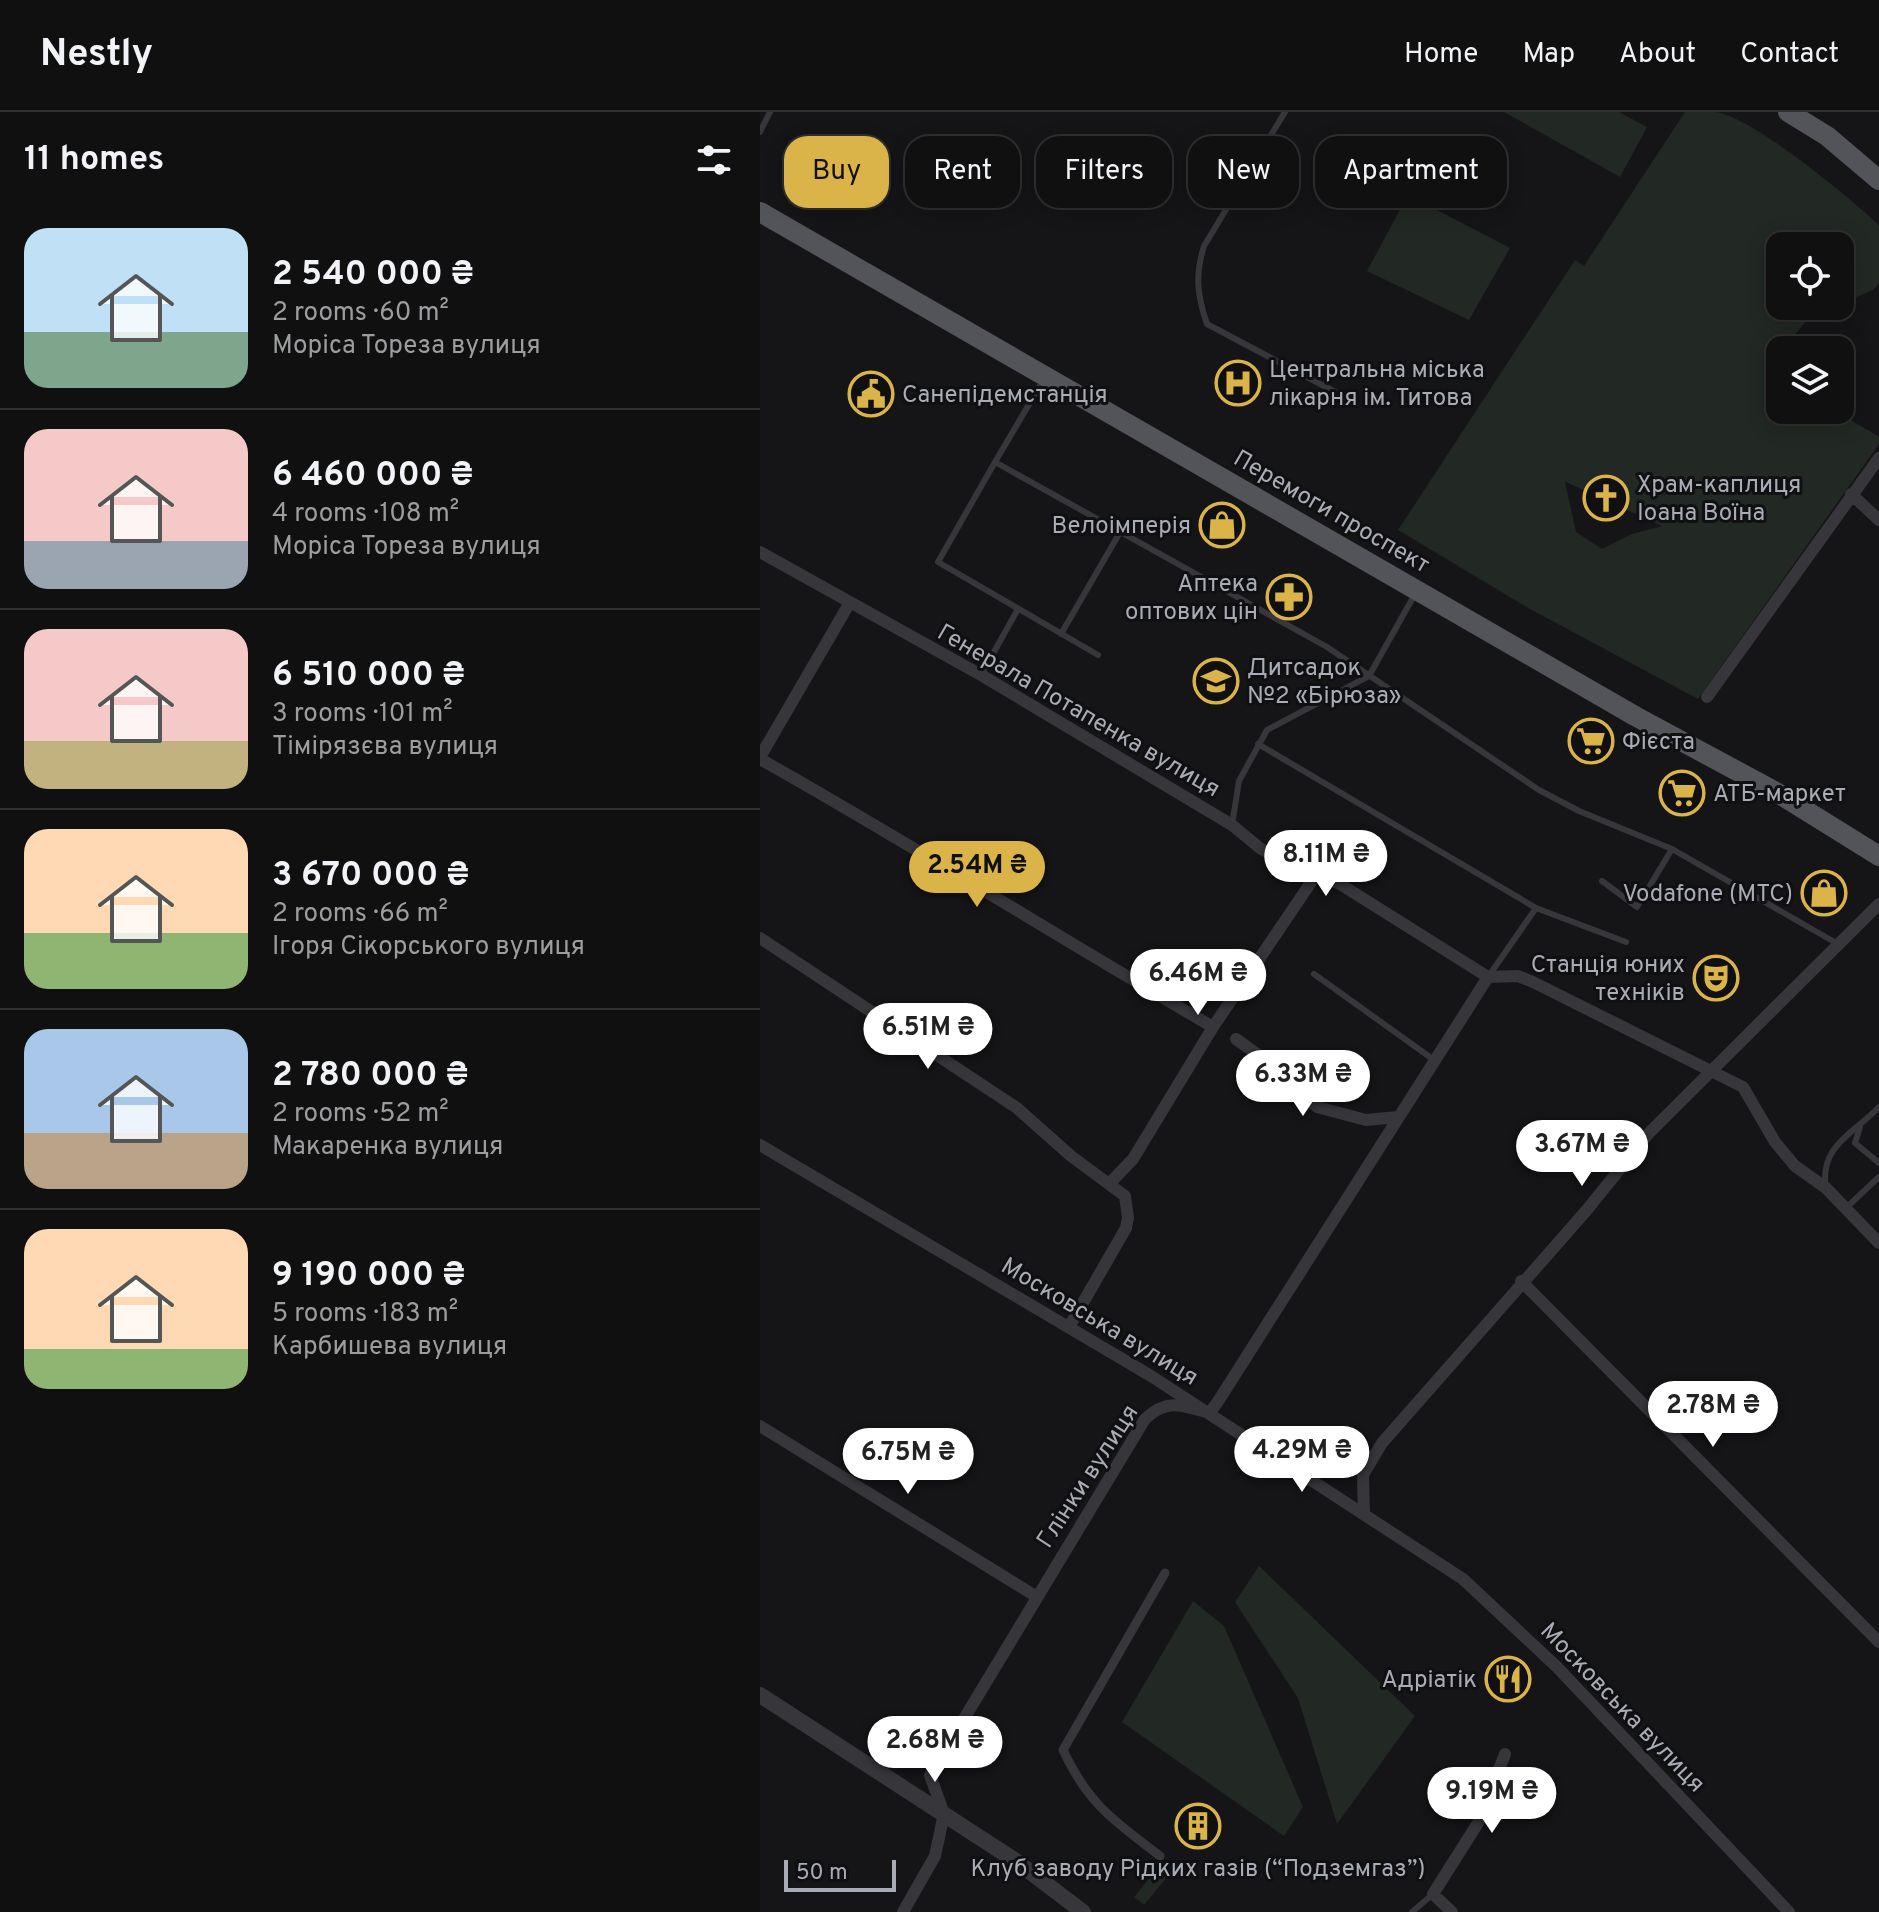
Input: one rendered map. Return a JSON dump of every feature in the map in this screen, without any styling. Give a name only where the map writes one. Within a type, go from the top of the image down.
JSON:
[{"type":"main road","points":[[1791,113],[1827,136],[1879,180]]},
{"type":"main road","name":"Перемоги проспект","points":[[760,212],[1417,590],[1776,792],[1879,856]]},
{"type":"street","points":[[1707,697],[1879,458]]},
{"type":"street","points":[[1851,494],[1879,520]]},
{"type":"street","name":"Генерала Потапенка вулиця","points":[[760,552],[981,675],[1232,825],[1261,849],[1340,884],[1488,977],[1518,976],[1533,982],[1743,1087],[1775,1142],[1795,1166],[1826,1188],[1879,1243]]},
{"type":"street","points":[[849,604],[760,758],[1213,1027]]},
{"type":"street","points":[[1110,1183],[1133,1159],[1213,1027],[1316,875]]},
{"type":"street","points":[[1364,1514],[1363,1475],[1382,1443],[1521,1281],[1586,1211],[1649,1133],[1879,904]]},
{"type":"street","points":[[760,938],[1017,1108],[1071,1156],[1125,1196],[1126,1228],[1069,1327]]},
{"type":"street","points":[[1209,1413],[1488,977]]},
{"type":"street","points":[[1236,1039],[1289,1077],[1317,1107],[1366,1120],[1398,1117]]},
{"type":"street","name":"Московська вулиця","points":[[760,1145],[1209,1413],[1364,1514],[1385,1531],[1463,1579],[1558,1668],[1789,1912]]},
{"type":"street","points":[[1521,1281],[1879,1642]]},
{"type":"street","name":"Глінки вулиця","points":[[944,1814],[930,1775],[1145,1419],[1155,1410],[1173,1403],[1209,1413]]},
{"type":"street","points":[[760,1426],[1037,1597]]},
{"type":"street","points":[[1160,1856],[1110,1817],[1080,1787],[1063,1750],[1165,1573]]},
{"type":"street","points":[[760,1695],[1016,1861],[1083,1912]]},
{"type":"street","points":[[1452,1912],[1433,1894],[1478,1823],[1505,1754]]},
{"type":"street","points":[[903,1912],[935,1856],[944,1814]]},
{"type":"lane","points":[[760,132],[770,112]]},
{"type":"lane","points":[[1285,112],[1204,246],[1197,269],[1197,296],[1207,324],[1354,402]]},
{"type":"lane","points":[[1045,377],[938,562],[1098,655]]},
{"type":"lane","points":[[995,462],[1119,534],[1327,647],[1539,790],[1579,811],[1672,849],[1838,944]]},
{"type":"lane","points":[[1061,634],[1119,534]]},
{"type":"lane","points":[[1232,825],[1239,781],[1267,730],[1369,676],[1417,590]]},
{"type":"lane","points":[[981,675],[1018,609]]},
{"type":"lane","points":[[1258,744],[1536,908],[1626,942]]},
{"type":"lane","points":[[1602,881],[1637,907],[1672,849]]},
{"type":"lane","points":[[1488,977],[1536,908]]},
{"type":"lane","points":[[1314,974],[1434,1060]]},
{"type":"lane","points":[[1826,1188],[1824,1163],[1837,1144],[1860,1127],[1879,1107]]},
{"type":"lane","points":[[1860,1127],[1855,1143],[1879,1163]]},
{"type":"lane","points":[[1846,1208],[1879,1177]]},
{"type":"lane","points":[[1412,1912],[1433,1894]]},
{"type":"shaded area","points":[[1504,112],[1619,112],[1647,127],[1620,177]]},
{"type":"shaded area","points":[[1685,112],[1716,112],[1753,128],[1824,179],[1879,225],[1879,283],[1873,290],[1854,298],[1854,232],[1766,232],[1766,320],[1807,320],[1794,336],[1766,336],[1766,424],[1854,422],[1879,437],[1879,444],[1698,699],[1528,608],[1398,530],[1575,260],[1584,266]],"holes":[[[1565,482],[1662,526],[1632,534],[1602,549],[1576,532]]]},
{"type":"shaded area","points":[[1401,208],[1433,208],[1510,248],[1469,320],[1367,271]]},
{"type":"shaded area","points":[[1259,1566],[1415,1716],[1337,1824],[1298,1698],[1235,1602]]},
{"type":"shaded area","points":[[1193,1601],[1224,1626],[1303,1807],[1284,1836],[1122,1722]]},
{"type":"shaded area","points":[[1157,1869],[1167,1877],[1144,1905],[1134,1897]]},
{"type":"place","name":"Центральна міська лікарня ім. Титова","points":[[1238,383]]},
{"type":"place","name":"Санепідемстанція","points":[[871,394]]},
{"type":"place","name":"Храм-каплиця Іоана Воїна","points":[[1606,498]]},
{"type":"place","name":"Велоімперія","points":[[1222,525]]},
{"type":"place","name":"Аптека оптових цін","points":[[1289,597]]},
{"type":"place","name":"Дитсадок №2 «Бірюза»","points":[[1216,681]]},
{"type":"place","name":"Фієста","points":[[1591,741]]},
{"type":"place","name":"АТБ-маркет","points":[[1682,793]]},
{"type":"place","name":"Vodafone (МТС)","points":[[1824,893]]},
{"type":"place","name":"Станція юних техніків","points":[[1716,978]]},
{"type":"place","name":"Адріатік","points":[[1508,1679]]},
{"type":"place","name":"Клуб заводу Рідких газів (“Подземгаз”)","points":[[1198,1826]]}]
